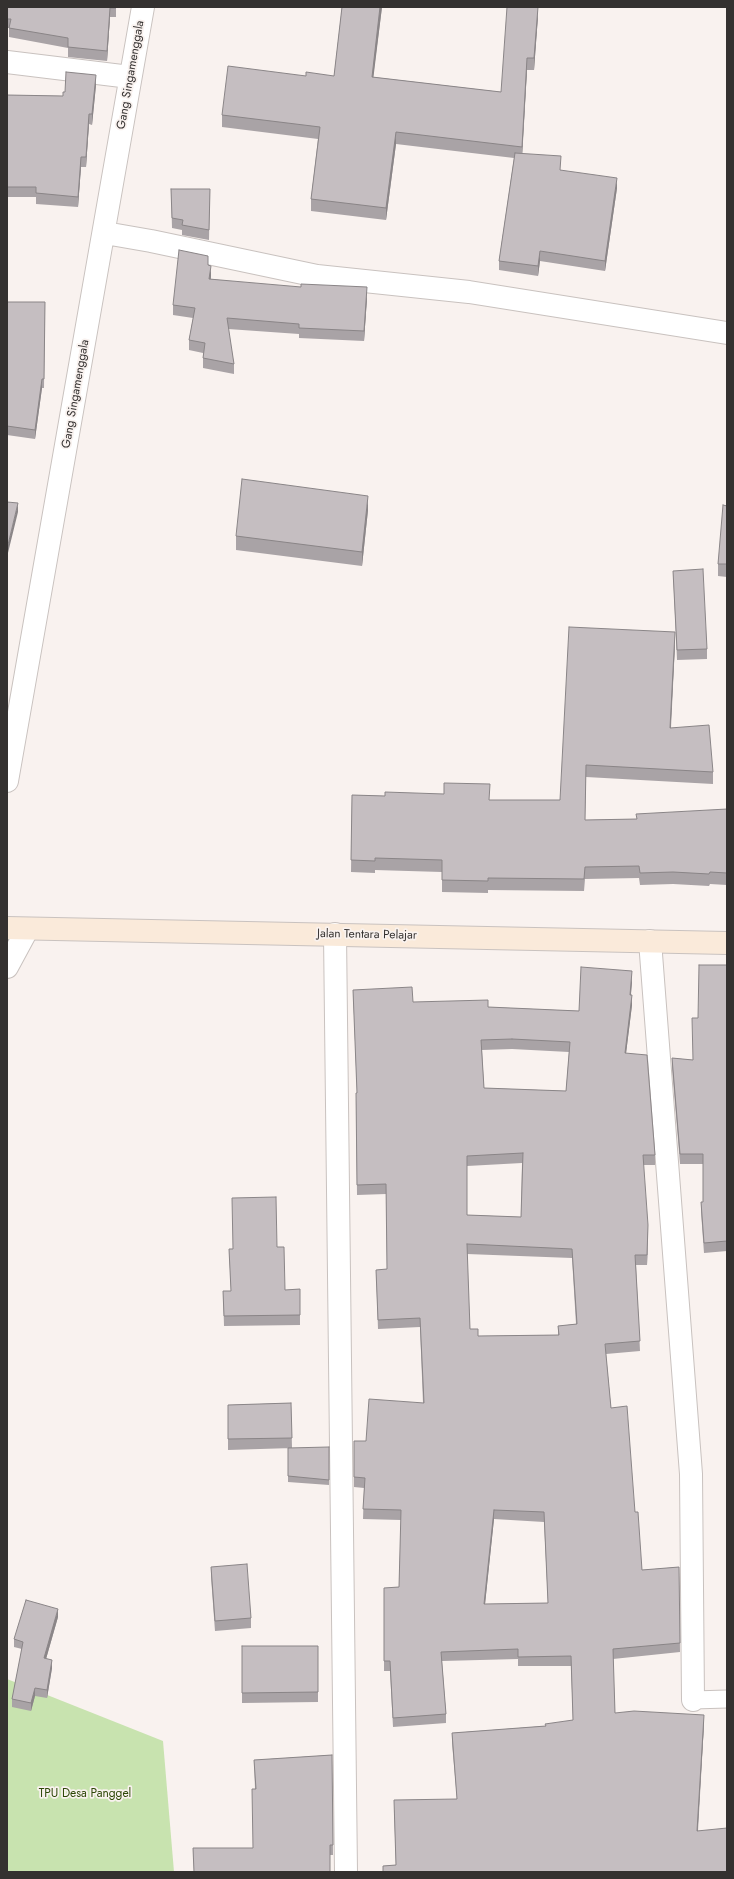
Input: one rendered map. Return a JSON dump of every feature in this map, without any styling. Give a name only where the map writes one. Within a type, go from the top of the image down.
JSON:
[{"type":"main road","name":"Jalan Tentara Pelajar","points":[[17,929],[335,934],[727,943]]},
{"type":"street","name":"Gang Singamenggala","points":[[7,781],[113,234],[130,77],[143,7]]},
{"type":"street","points":[[7,62],[130,77]]},
{"type":"street","points":[[113,234],[317,276],[469,292],[727,333]]},
{"type":"street","points":[[7,967],[17,929]]},
{"type":"street","points":[[335,934],[346,1872]]},
{"type":"street","points":[[650,941],[691,1474],[693,1700]]},
{"type":"lane","points":[[693,1700],[727,1699]]},
{"type":"green space","name":"TPU Desa Panggel","points":[[7,1679],[163,1741],[174,1872],[7,1872]]},
{"type":"building","points":[[7,7],[116,7],[110,8],[107,51],[68,47],[68,38],[9,28],[11,19],[7,19]]},
{"type":"building","points":[[342,7],[380,7],[372,77],[501,92],[507,7],[538,7],[534,58],[527,58],[522,147],[396,132],[386,208],[311,199],[320,127],[222,115],[228,66],[306,76],[306,72],[334,76]]},
{"type":"building","points":[[66,72],[96,75],[92,114],[89,114],[86,157],[81,157],[78,197],[36,193],[36,187],[7,187],[7,95],[63,96],[63,92],[65,92]]},
{"type":"building","points":[[515,153],[561,156],[560,170],[617,178],[605,261],[540,251],[538,266],[499,261]]},
{"type":"building","points":[[171,189],[210,189],[209,230],[182,225],[183,220],[172,218]]},
{"type":"building","points":[[179,250],[208,256],[208,265],[211,266],[209,279],[301,287],[301,284],[367,287],[364,331],[299,328],[299,324],[227,318],[234,364],[203,358],[205,343],[189,340],[195,308],[173,305]]},
{"type":"building","points":[[7,302],[45,302],[44,379],[42,379],[35,430],[7,426]]},
{"type":"building","points":[[242,479],[368,496],[362,552],[236,536]]},
{"type":"building","points":[[7,502],[18,503],[7,549]]},
{"type":"building","points":[[723,505],[727,506],[727,564],[718,564]]},
{"type":"building","points":[[703,569],[707,649],[677,650],[673,571]]},
{"type":"building","points":[[569,627],[675,632],[670,728],[709,725],[713,772],[586,765],[585,820],[637,819],[636,814],[727,809],[727,873],[640,873],[639,866],[585,867],[584,879],[488,878],[488,881],[442,880],[442,860],[375,858],[375,861],[351,860],[352,795],[385,796],[385,792],[444,794],[444,783],[490,784],[489,800],[560,800]]},
{"type":"building","points":[[699,965],[727,965],[727,1241],[704,1243],[701,1202],[703,1202],[703,1154],[680,1154],[672,1058],[693,1060],[692,1018],[698,1018]]},
{"type":"building","points":[[581,967],[632,971],[630,995],[632,995],[625,1053],[647,1055],[655,1155],[643,1155],[648,1225],[647,1255],[635,1255],[640,1341],[605,1344],[611,1408],[627,1406],[635,1512],[638,1512],[642,1570],[679,1567],[680,1643],[613,1649],[615,1713],[634,1711],[704,1715],[697,1831],[727,1828],[727,1872],[383,1872],[383,1866],[396,1865],[394,1800],[457,1799],[452,1733],[546,1726],[545,1724],[573,1720],[571,1656],[518,1657],[518,1649],[441,1652],[446,1714],[393,1718],[390,1661],[384,1661],[384,1588],[399,1587],[401,1510],[363,1509],[365,1478],[354,1477],[354,1441],[366,1441],[369,1399],[424,1403],[420,1318],[378,1320],[376,1270],[387,1269],[386,1184],[357,1185],[357,1093],[353,990],[412,987],[413,1002],[488,1000],[488,1007],[579,1011]],"holes":[[[512,1039],[570,1042],[566,1091],[484,1088],[481,1040]],[[523,1153],[521,1217],[467,1215],[467,1156]],[[467,1244],[572,1249],[577,1324],[558,1326],[559,1335],[478,1336],[478,1329],[470,1329]],[[494,1510],[544,1512],[548,1603],[484,1604]]]},
{"type":"building","points":[[276,1197],[277,1247],[284,1247],[285,1290],[300,1289],[300,1315],[224,1316],[223,1291],[231,1291],[229,1249],[233,1249],[232,1198]]},
{"type":"building","points":[[291,1403],[292,1438],[228,1439],[228,1405]]},
{"type":"building","points":[[329,1447],[329,1480],[288,1476],[288,1448]]},
{"type":"building","points":[[247,1564],[251,1618],[215,1621],[211,1567]]},
{"type":"building","points":[[26,1600],[58,1609],[44,1658],[52,1660],[47,1690],[35,1688],[31,1703],[12,1699],[23,1642],[14,1639]]},
{"type":"building","points":[[242,1646],[318,1646],[318,1692],[242,1693]]},
{"type":"building","points":[[332,1755],[333,1845],[330,1845],[330,1872],[194,1872],[193,1848],[253,1848],[252,1789],[256,1789],[254,1760]]}]
